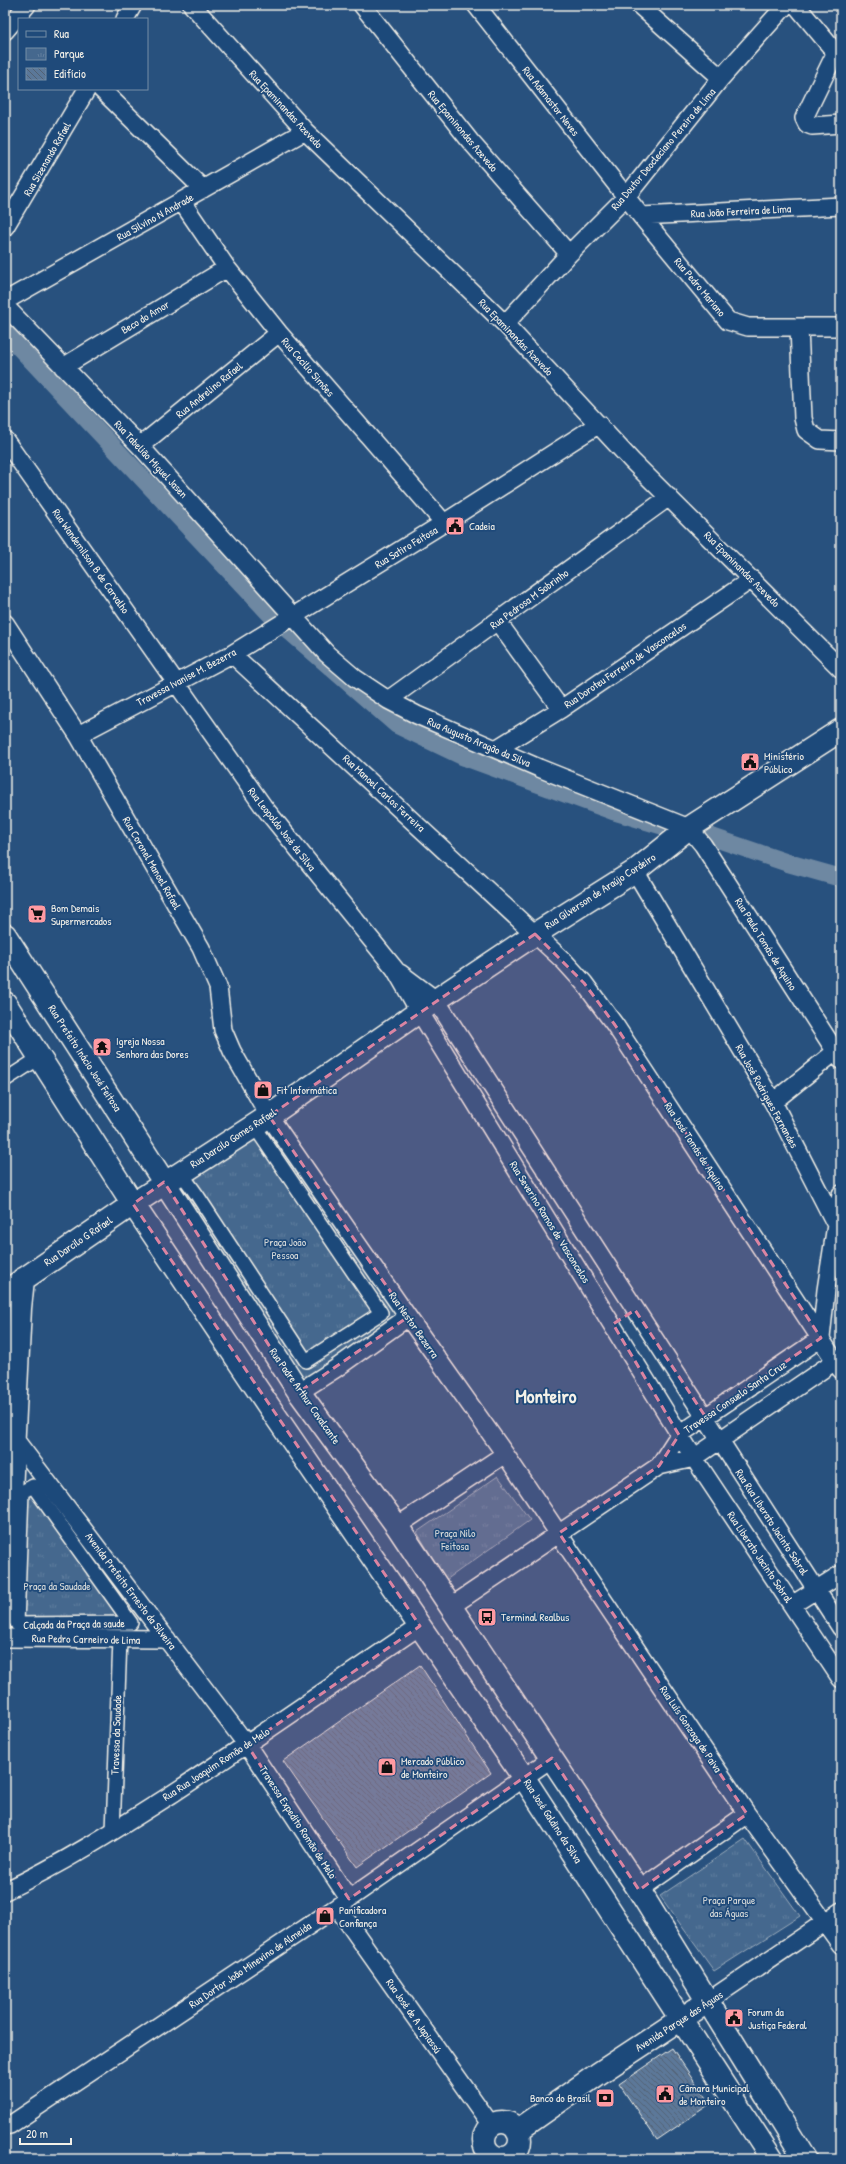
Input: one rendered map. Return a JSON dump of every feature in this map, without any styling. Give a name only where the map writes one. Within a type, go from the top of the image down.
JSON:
[{"type":"main road","name":"Rua Gilverson de Araújo Cordeiro","points":[[427,1005],[635,871],[689,828],[841,730]]},
{"type":"main road","name":"Rua Prefeito Inácio José Feitosa","points":[[5,935],[164,1182]]},
{"type":"main road","points":[[5,1003],[133,1204],[420,1626]]},
{"type":"main road","name":"Rua Darcilo Gomes Rafael","points":[[133,1204],[164,1182],[263,1123],[427,1005]]},
{"type":"main road","name":"Rua Padre Arthur Cavalcante","points":[[164,1182],[299,1392],[397,1526],[450,1607]]},
{"type":"main road","name":"Rua Darcilo G Rafael","points":[[5,1292],[133,1204]]},
{"type":"main road","points":[[5,1615],[12,1303],[23,1279]]},
{"type":"main road","points":[[450,1607],[639,1890],[805,2159]]},
{"type":"main road","name":"Rua José Galdino da Silva","points":[[420,1626],[524,1778],[772,2159]]},
{"type":"main road","name":"Avenida Parque das Águas","points":[[517,2131],[707,2002]]},
{"type":"main road","points":[[502,2122],[508,2123],[517,2131],[519,2146],[514,2157],[501,2158],[480,2154],[484,2137],[491,2125],[502,2122]]},
{"type":"street","points":[[5,31],[27,5]]},
{"type":"street","points":[[126,18],[133,5]]},
{"type":"street","name":"Rua Epaminandas Azevedo","points":[[192,5],[305,131],[505,324],[632,461],[841,669]]},
{"type":"street","name":"Rua Epaminondas Azevedo","points":[[362,5],[470,141],[568,254]]},
{"type":"street","name":"Rua Adamastor Neves","points":[[476,5],[626,197]]},
{"type":"street","points":[[639,5],[721,78]]},
{"type":"street","name":"Rua Doutor Deocleciano Pereira de Lima","points":[[505,324],[568,254],[626,197],[721,78],[786,5]]},
{"type":"street","points":[[796,5],[838,56],[804,118],[807,124],[812,126],[841,124]]},
{"type":"street","name":"Rua Sizenando Rafael","points":[[5,227],[86,90]]},
{"type":"street","points":[[102,90],[203,190]]},
{"type":"street","name":"Rua Silvino N Andrade","points":[[5,301],[305,131]]},
{"type":"street","name":"Rua Pedro Mariano","points":[[626,197],[728,321],[748,327],[841,327]]},
{"type":"street","name":"Rua Cecilio Simões","points":[[182,202],[227,268],[279,333],[444,523]]},
{"type":"street","name":"Rua João Ferreira de Lima","points":[[641,216],[841,206]]},
{"type":"street","name":"Beco do Amor","points":[[63,367],[227,268]]},
{"type":"street","name":"Rua Tabelião Miguel Jasen","points":[[5,306],[140,446],[293,616]]},
{"type":"street","points":[[800,328],[804,424],[806,430],[814,438],[836,441]]},
{"type":"street","name":"Rua Andrelino Rafael","points":[[140,446],[279,333]]},
{"type":"street","name":"Rua Satiro Feitosa","points":[[293,616],[444,523],[599,424]]},
{"type":"street","name":"Rua Wandemilson B de Carvalho","points":[[5,440],[176,682]]},
{"type":"street","name":"Rua Pedrosa M Sobrinho","points":[[388,700],[669,497]]},
{"type":"street","name":"Rua Doroteu Ferreira de Vasconcelos","points":[[496,749],[561,709],[752,579]]},
{"type":"street","name":"Travessa Ivanise M. Bezerra","points":[[78,735],[176,682],[232,654],[293,616]]},
{"type":"street","name":"Rua Augusto Aragão da Silva","points":[[293,616],[327,654],[355,678],[388,700],[496,749],[689,828]]},
{"type":"street","points":[[498,622],[561,709]]},
{"type":"street","name":"Rua Coronel Manoel Rafael","points":[[5,623],[78,735],[208,962],[218,986],[223,1030],[263,1123]]},
{"type":"street","name":"Rua Manoel Carlos Ferreira","points":[[232,654],[535,934]]},
{"type":"street","name":"Rua Leopoldo José da Silva","points":[[176,682],[263,806],[395,969],[427,1005]]},
{"type":"street","name":"Rua Paulo Tomás de Aquino","points":[[689,828],[703,845],[838,1056]]},
{"type":"street","name":"Rua José Rodrigues Fernandes","points":[[635,871],[773,1102],[836,1225]]},
{"type":"street","name":"Rua José Tomás de Aquino","points":[[535,934],[584,983],[615,1025],[838,1366]]},
{"type":"street","name":"Rua Severino Ramos de Vasconcelos","points":[[427,1005],[635,1310],[705,1416]]},
{"type":"street","name":"Rua Severino Ramos de Vasconcelos","points":[[427,1005],[679,1435]]},
{"type":"street","points":[[773,1102],[838,1056]]},
{"type":"street","points":[[5,1080],[39,1058]]},
{"type":"street","points":[[263,1123],[381,1313],[306,1361],[184,1177],[263,1123]]},
{"type":"street","name":"Rua Nestor Bezerra","points":[[263,1123],[408,1317],[560,1533]]},
{"type":"street","points":[[821,1338],[826,1290],[841,1194]]},
{"type":"street","points":[[613,1324],[635,1310]]},
{"type":"street","points":[[299,1392],[335,1369],[408,1317]]},
{"type":"street","name":"Travessa Consuelo Santa Cruz","points":[[659,1466],[679,1435],[821,1338]]},
{"type":"street","name":"Travessa Consuelo Santa Cruz","points":[[560,1533],[659,1466],[694,1458],[838,1366]]},
{"type":"street","name":"Rua Rua Liberato Jacinto Sobral","points":[[705,1416],[720,1442],[841,1628]]},
{"type":"street","name":"Rua Liberato Jacinto Sobral","points":[[679,1435],[841,1679]]},
{"type":"street","name":"Avenida Prefeito Ernesto da Silveira","points":[[9,1438],[167,1639],[247,1745]]},
{"type":"street","points":[[397,1526],[505,1454]]},
{"type":"street","name":"Calçada da Praça da saude","points":[[33,1486],[95,1573],[131,1623],[17,1624],[22,1492],[33,1486]]},
{"type":"street","points":[[450,1607],[560,1533]]},
{"type":"street","name":"Rua Luís Gonzaga de Paiva","points":[[560,1533],[747,1814],[841,1945]]},
{"type":"street","points":[[792,1605],[815,1589],[841,1574]]},
{"type":"street","name":"Rua Rua Joaquim Romão de Melo","points":[[5,1891],[46,1872],[113,1832],[247,1745],[420,1626]]},
{"type":"street","name":"Rua Pedro Carneiro de Lima","points":[[5,1638],[167,1639]]},
{"type":"street","name":"Travessa da Saudade","points":[[113,1832],[120,1639]]},
{"type":"street","name":"Travessa Expedito Romão de Melo","points":[[247,1745],[343,1903]]},
{"type":"street","name":"Rua Dortor João Minevino de Almeida","points":[[5,2126],[10,2125],[343,1903],[552,1758]]},
{"type":"street","points":[[639,1890],[747,1814]]},
{"type":"street","name":"Rua José de A Japiassú","points":[[343,1903],[491,2125]]},
{"type":"street","name":"Avenida Parque das Águas","points":[[707,2002],[841,1911]]},
{"type":"highlighted area","points":[[535,934],[584,983],[615,1025],[821,1338],[705,1416],[635,1310],[613,1324],[679,1435],[659,1466],[559,1533],[747,1814],[639,1890],[552,1758],[349,1899],[247,1745],[420,1626],[133,1204],[164,1182],[299,1392],[408,1317],[269,1116]]},
{"type":"green space","name":"Praça João Pessoa","points":[[269,1123],[396,1314],[306,1381],[174,1183]]},
{"type":"green space","name":"Praça Nilo Feitosa","points":[[498,1476],[530,1520],[446,1580],[417,1532]]},
{"type":"green space","name":"Praça da Saudade","points":[[33,1486],[131,1623],[17,1624],[22,1492]]},
{"type":"green space","name":"Praça Parque das Águas","points":[[745,1839],[800,1916],[714,1971],[660,1896]]},
{"type":"building","name":"Mercado Público de Monteiro","points":[[420,1665],[491,1773],[357,1867],[283,1761]]},
{"type":"building","name":"Câmara Municipal de Monteiro","points":[[672,2048],[710,2104],[657,2140],[619,2084]]},
{"type":"waterway","points":[[5,332],[274,618]]},
{"type":"waterway","points":[[286,628],[397,725],[462,756],[613,811],[667,827]]},
{"type":"waterway","points":[[709,836],[788,863],[841,878]]},
{"type":"place","name":"Cadeia","points":[[455,526]]},
{"type":"place","name":"Ministério Público","points":[[750,762]]},
{"type":"place","name":"Bom Demais Supermercados","points":[[37,914]]},
{"type":"place","name":"Igreja Nossa Senhora das Dores","points":[[102,1047]]},
{"type":"place","name":"Fit Informática","points":[[263,1090]]},
{"type":"place","name":"Terminal Realbus","points":[[487,1617]]},
{"type":"place","name":"Mercado Público de Monteiro","points":[[387,1767]]},
{"type":"place","name":"Panificadora Confiança","points":[[325,1916]]},
{"type":"place","name":"Forum da Justiça Federal","points":[[734,2018]]},
{"type":"place","name":"Câmara Municipal de Monteiro","points":[[665,2094]]},
{"type":"place","name":"Banco do Brasil","points":[[605,2098]]},
{"type":"district","name":"Monteiro","points":[[546,1396]]}]
